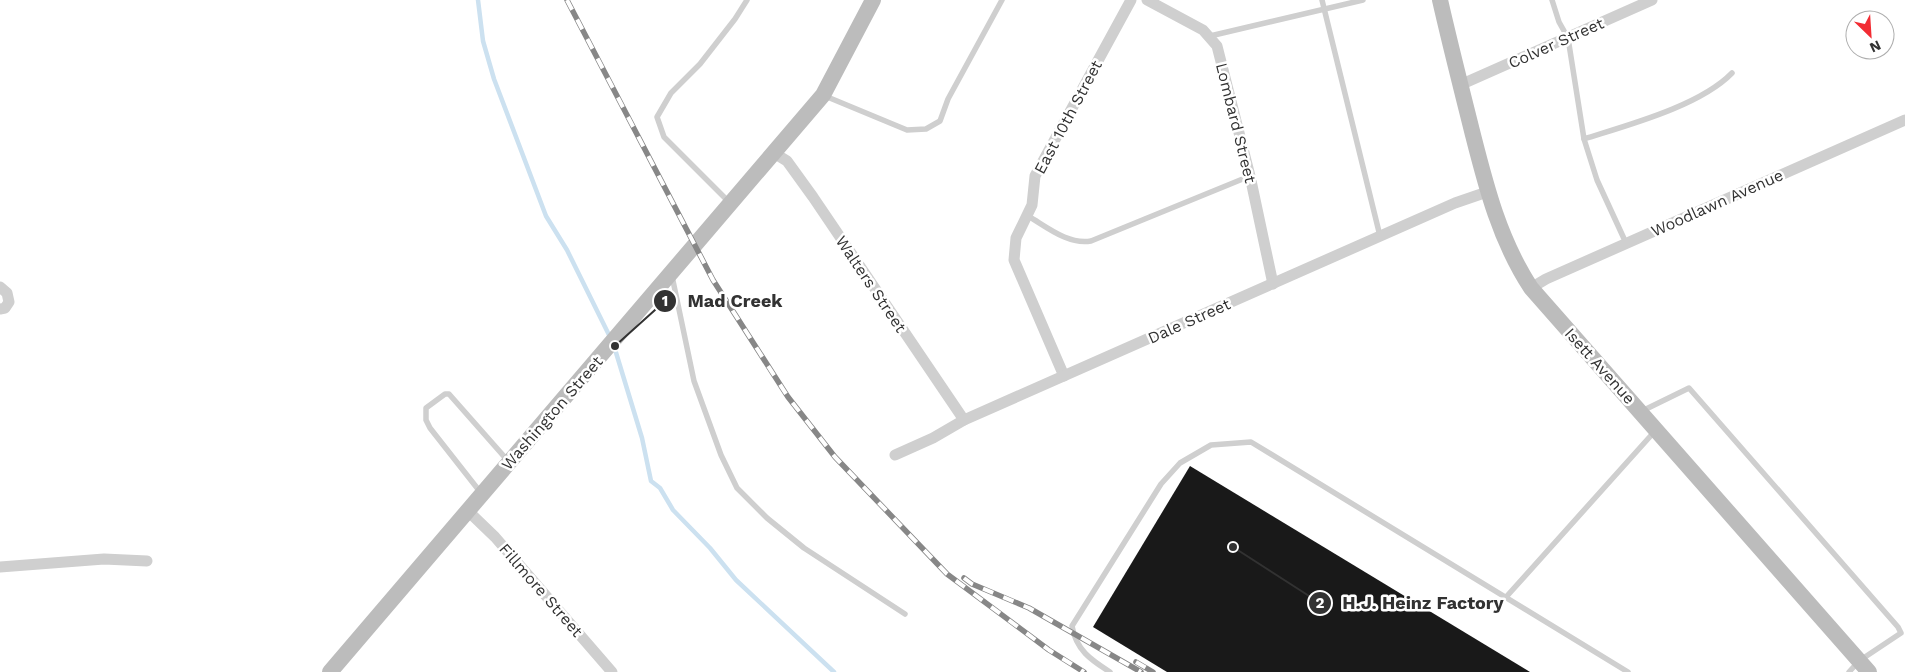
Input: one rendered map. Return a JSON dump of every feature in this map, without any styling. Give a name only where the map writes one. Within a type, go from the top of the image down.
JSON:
[{"type":"main road","name":"Washington Street","points":[[335,670],[482,494],[639,312],[694,244],[731,204],[823,95],[873,0]]},
{"type":"main road","name":"Isett Avenue","points":[[1440,0],[1487,192],[1505,242],[1516,265],[1531,288],[1656,430],[1859,668]]},
{"type":"street","name":"East 10th Street","points":[[1064,376],[1014,260],[1016,238],[1028,216],[1035,193],[1035,176],[1131,0]]},
{"type":"street","points":[[1147,0],[1203,30],[1210,36]]},
{"type":"street","name":"Colver Street","points":[[1460,85],[1652,0]]},
{"type":"street","name":"Lombard Street","points":[[1210,36],[1217,46],[1250,176],[1273,284]]},
{"type":"street","name":"Woodlawn Avenue","points":[[1531,288],[1626,243],[1905,120]]},
{"type":"street","name":"Walters Street","points":[[774,153],[787,162],[812,197],[964,420]]},
{"type":"street","name":"Dale Street","points":[[895,455],[933,438],[964,420],[1455,203],[1487,192]]},
{"type":"street","points":[[0,287],[7,293],[9,302],[5,308],[0,309]]},
{"type":"street","name":"Fillmore Street","points":[[468,511],[494,537],[612,672]]},
{"type":"street","points":[[0,567],[104,559],[147,561]]},
{"type":"lane","points":[[731,204],[664,137],[657,117],[670,93],[700,64],[736,19],[747,0]]},
{"type":"lane","points":[[823,95],[907,130],[926,129],[940,121],[948,99],[1002,0]]},
{"type":"lane","points":[[1322,0],[1380,236]]},
{"type":"lane","points":[[1210,36],[1363,0]]},
{"type":"lane","points":[[1552,0],[1559,22],[1568,38],[1584,139],[1597,180],[1626,243]]},
{"type":"lane","points":[[1584,139],[1634,123],[1692,99],[1721,84],[1732,73]]},
{"type":"lane","points":[[1028,216],[1065,238],[1081,243],[1091,241],[1250,176]]},
{"type":"lane","points":[[671,274],[694,381],[721,456],[737,488],[767,518],[804,548],[905,614]]},
{"type":"lane","points":[[1640,412],[1689,388],[1720,421],[1902,633],[1859,668]]},
{"type":"lane","points":[[482,494],[430,428],[426,420],[426,408],[445,394],[449,394],[510,462]]},
{"type":"lane","points":[[1507,596],[1656,430]]},
{"type":"lane","points":[[1110,672],[1091,660],[1078,646],[1072,626],[1161,484],[1180,462],[1211,445],[1251,442],[1507,596],[1628,672]]},
{"type":"building","points":[[1190,466],[1530,672],[1167,672],[1093,627]]},
{"type":"waterway","points":[[478,0],[483,41],[494,79],[546,216],[567,250],[611,339]]},
{"type":"waterway","points":[[614,346],[642,438],[651,481],[660,488],[673,510],[710,548],[736,580],[834,672]]},
{"type":"railway","points":[[567,0],[713,280],[788,397],[835,457],[947,574],[1049,650],[1084,672]]},
{"type":"railway","points":[[964,578],[972,584],[1029,608],[1141,672]]},
{"type":"railway","points":[[1136,662],[1153,672]]},
{"type":"place","name":"Mad Creek","points":[[615,346]]},
{"type":"place","name":"H.J. Heinz Factory","points":[[1233,547]]}]
